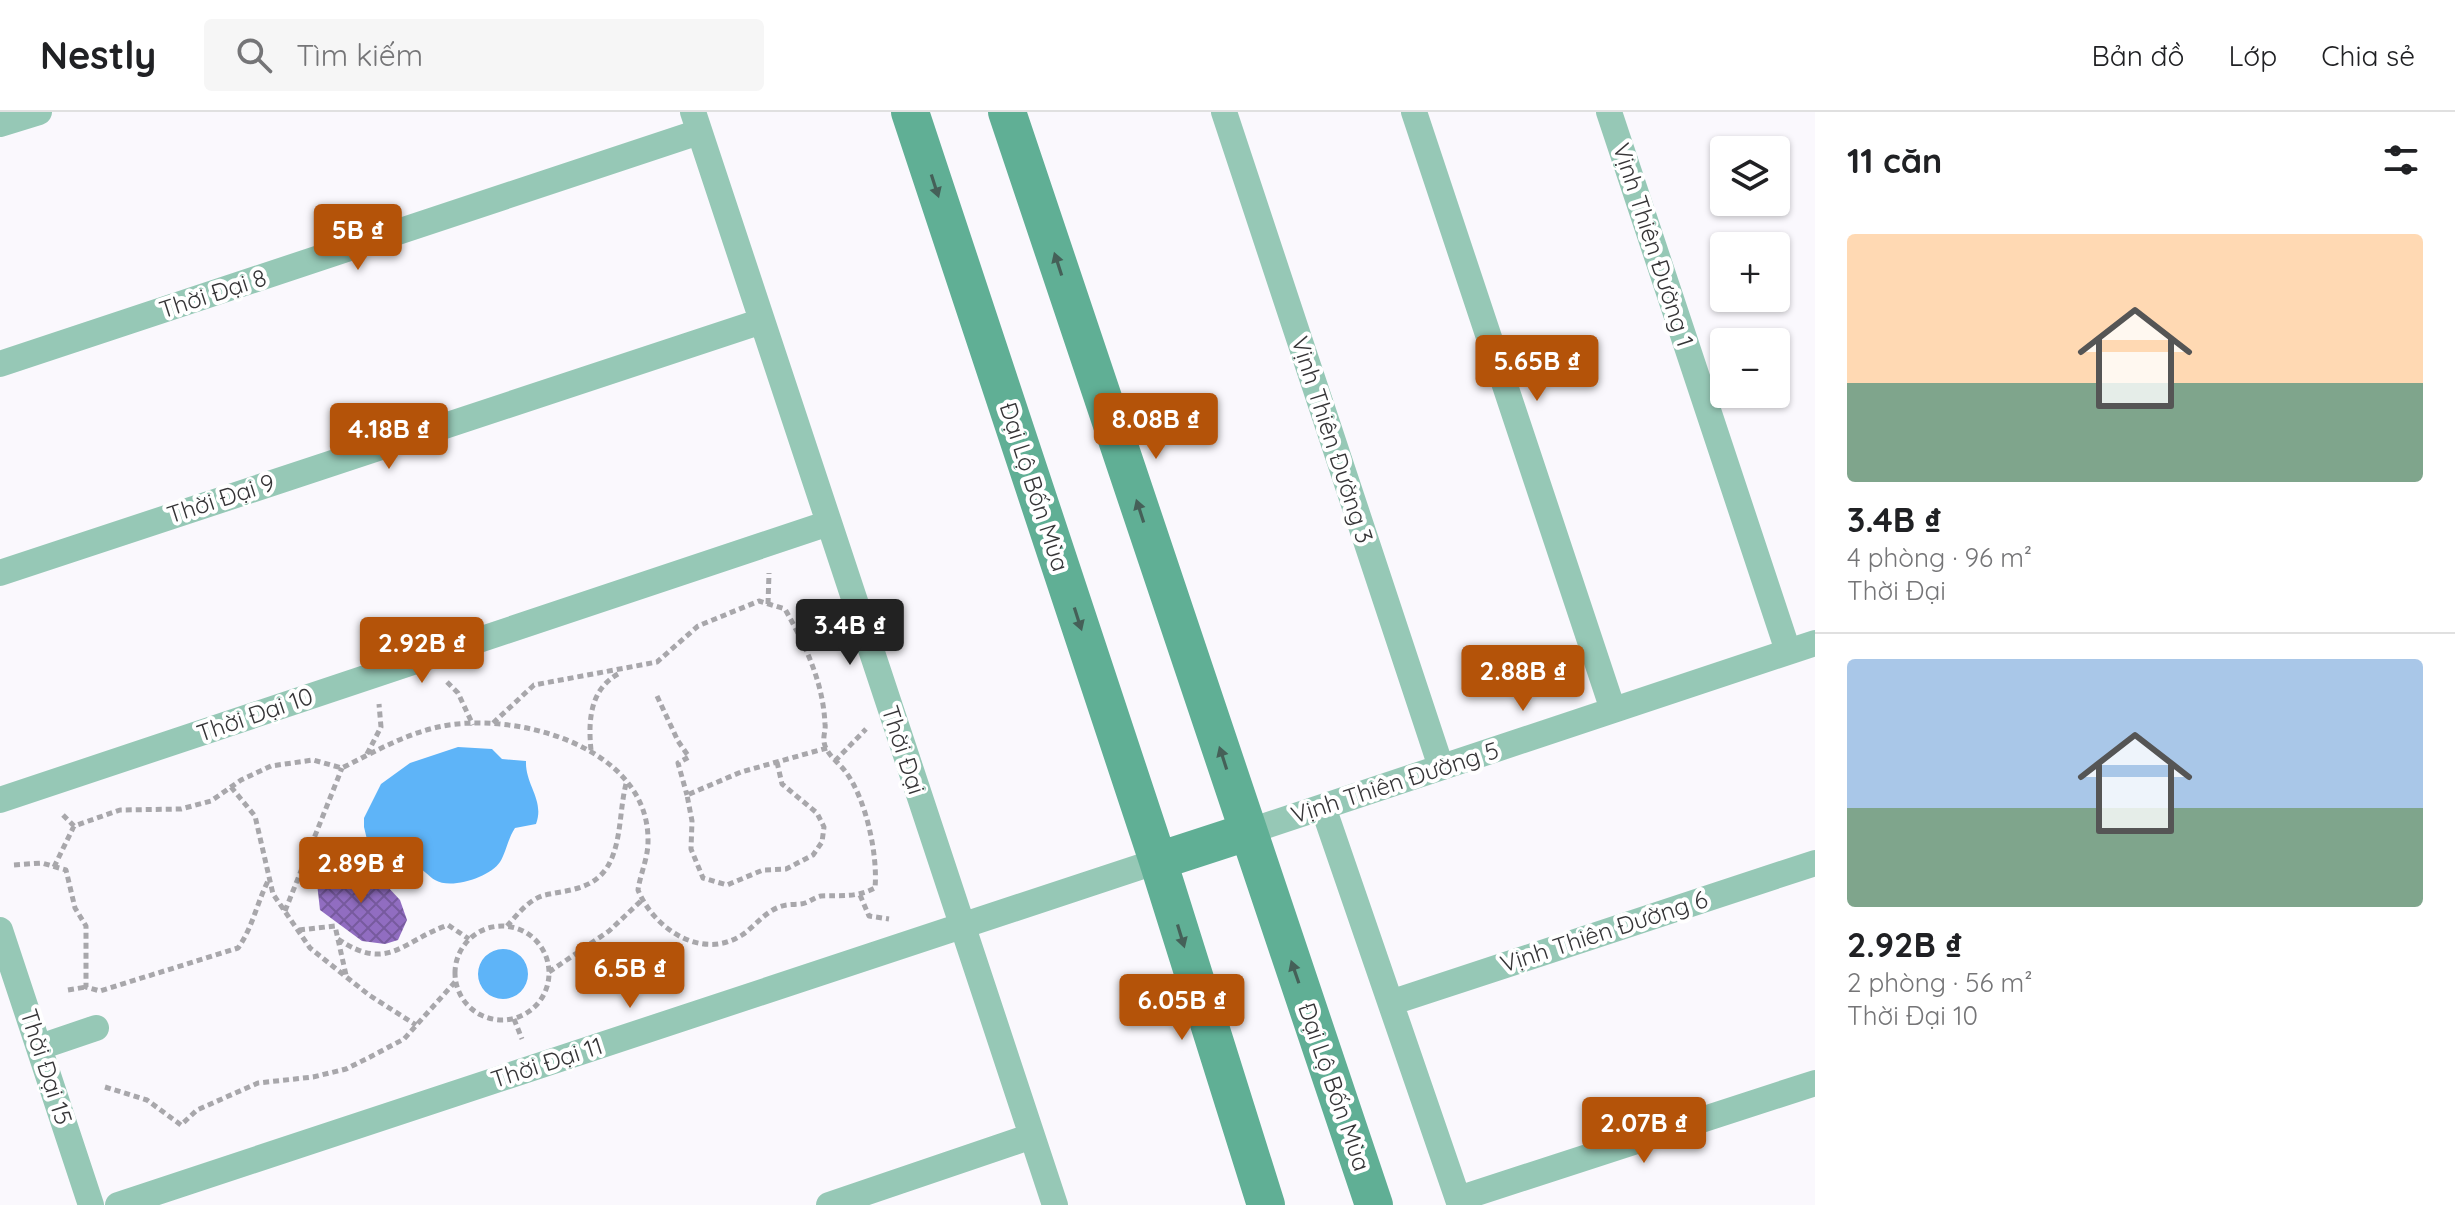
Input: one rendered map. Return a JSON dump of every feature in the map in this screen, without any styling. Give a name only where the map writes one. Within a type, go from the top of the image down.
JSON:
[{"type":"main road","name":"Đại Lộ Bốn Mùa","points":[[910,112],[1158,861],[1266,1205]]},
{"type":"main road","name":"Đại Lộ Bốn Mùa","points":[[1007,112],[1374,1205]]},
{"type":"main road","points":[[1158,861],[1247,832]]},
{"type":"street","points":[[0,124],[39,112]]},
{"type":"street","name":"Vịnh Thiên Đường 3","points":[[1224,112],[1441,767]]},
{"type":"street","points":[[1414,112],[1613,710]]},
{"type":"street","name":"Vịnh Thiên Đường 1","points":[[1609,112],[1788,651]]},
{"type":"street","name":"Thời Đại","points":[[696,122],[1055,1205]]},
{"type":"street","name":"Thời Đại 8","points":[[0,364],[696,122]]},
{"type":"street","name":"Thời Đại 9","points":[[0,573],[762,321]]},
{"type":"street","name":"Thời Đại 10","points":[[0,800],[829,523]]},
{"type":"street","name":"Vịnh Thiên Đường 5","points":[[1247,832],[1815,643]]},
{"type":"street","points":[[1323,807],[1393,1002],[1459,1202],[1815,1083]]},
{"type":"street","name":"Thời Đại 11","points":[[118,1205],[1158,861]]},
{"type":"street","name":"Vịnh Thiên Đường 6","points":[[1393,1002],[1815,863]]},
{"type":"street","name":"Thời Đại 15","points":[[0,930],[91,1205]]},
{"type":"street","points":[[40,1047],[96,1028]]},
{"type":"street","points":[[829,1205],[1032,1136]]},
{"type":"path","points":[[768,604],[769,569]]},
{"type":"path","points":[[285,911],[342,768],[394,740],[441,726],[492,724],[532,728],[591,750],[626,783],[637,800],[648,843],[638,890],[642,900],[684,941],[704,945],[738,937],[765,914],[785,905],[804,904],[818,896],[860,895],[875,888],[877,862],[868,824],[846,773],[827,748],[818,679],[785,609],[759,601],[714,617],[657,662],[628,669],[576,674],[534,685],[492,724]]},
{"type":"path","points":[[591,750],[589,722],[597,693],[614,676],[628,669]]},
{"type":"path","points":[[445,680],[458,693],[473,725]]},
{"type":"path","points":[[657,696],[689,757],[678,763],[692,821],[691,849],[703,878],[714,884],[727,885],[763,870],[786,869],[813,855],[822,842],[824,827],[817,813],[782,784],[777,762]]},
{"type":"path","points":[[367,755],[381,727],[377,700]]},
{"type":"path","points":[[835,761],[867,728]]},
{"type":"path","points":[[687,795],[741,772],[827,748]]},
{"type":"path","points":[[54,867],[74,826],[120,810],[181,809],[211,801],[271,766],[313,760],[342,768]]},
{"type":"path","points":[[506,927],[531,902],[544,895],[572,892],[606,869],[618,833],[626,783]]},
{"type":"path","points":[[231,787],[255,816],[273,894],[310,948],[416,1025]]},
{"type":"path","points":[[63,815],[74,826]]},
{"type":"path","points":[[14,865],[42,863],[66,870],[75,908],[86,926],[86,987]]},
{"type":"path","points":[[68,990],[86,987],[100,991],[238,948],[250,932],[255,906],[269,879]]},
{"type":"path","points":[[860,895],[869,916],[897,921]]},
{"type":"path","points":[[549,972],[609,931],[642,900]]},
{"type":"path","points":[[338,939],[360,953],[384,953],[410,946],[448,925],[469,939]]},
{"type":"path","points":[[298,930],[335,926],[346,977]]},
{"type":"path","points":[[506,927],[526,934],[538,943],[549,972],[540,1001],[529,1012],[514,1019],[484,1017],[470,1009],[455,982],[455,966],[469,939],[482,930],[506,927]]},
{"type":"path","points":[[105,1087],[147,1100],[181,1125],[197,1110],[258,1083],[280,1084],[346,1069],[404,1039],[455,982]]},
{"type":"path","points":[[514,1019],[522,1039]]},
{"type":"water","points":[[458,747],[492,749],[502,759],[526,761],[528,778],[537,800],[536,824],[515,828],[500,862],[479,877],[460,883],[442,883],[409,864],[403,864],[398,873],[390,873],[371,856],[364,827],[364,818],[381,784],[410,763]]},
{"type":"water","points":[[503,949],[521,956],[528,974],[521,992],[503,999],[485,992],[478,974],[485,956]]},
{"type":"building","points":[[339,866],[355,869],[387,886],[400,900],[407,920],[398,940],[385,944],[362,941],[320,910],[317,883],[323,874]]}]
